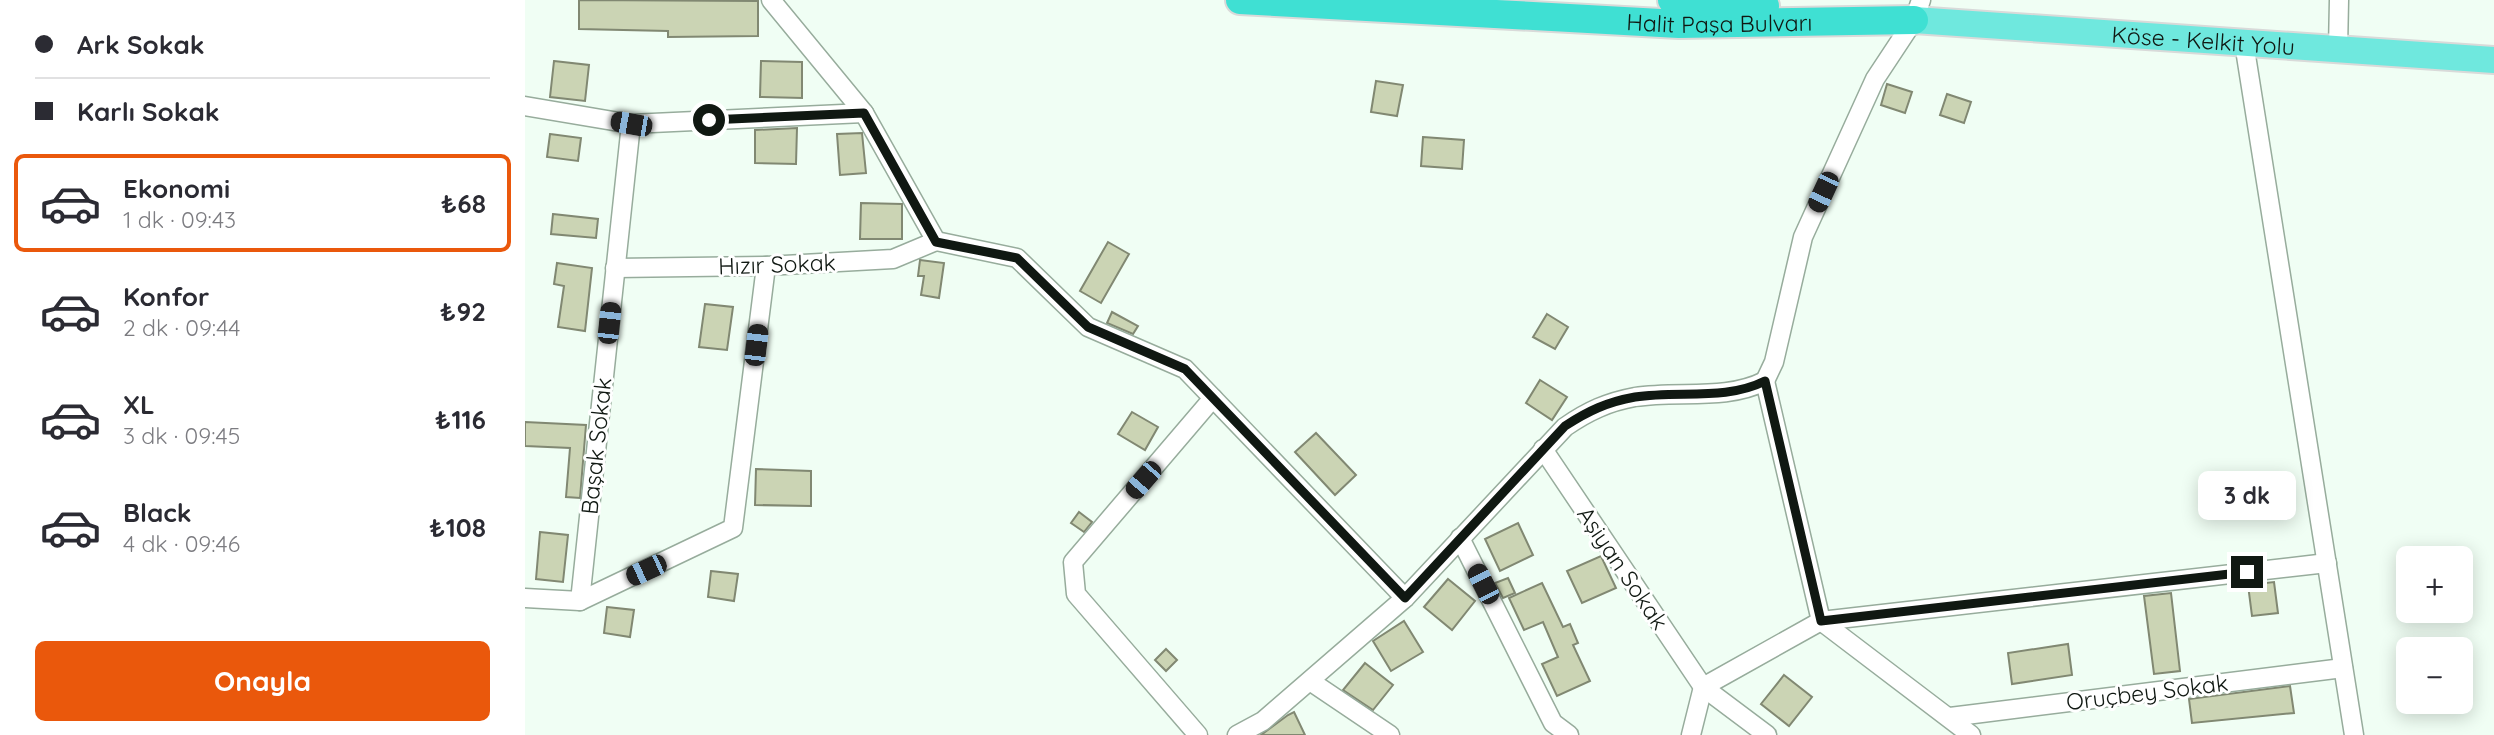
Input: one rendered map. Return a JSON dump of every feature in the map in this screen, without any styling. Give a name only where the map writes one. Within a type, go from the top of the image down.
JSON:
[{"type":"highway","name":"Halit Paşa Bulvarı","points":[[1240,0],[1679,24],[1917,10]]},
{"type":"highway","name":"Halit Paşa Bulvarı","points":[[1672,0],[1917,10]]},
{"type":"main road","name":"Köse - Kelkit Yolu","points":[[1917,10],[2244,43],[2494,60]]},
{"type":"street","points":[[771,0],[864,113],[936,242],[1017,258],[1088,327],[1185,369],[1405,598]]},
{"type":"street","points":[[2338,49],[2339,0]]},
{"type":"street","points":[[1237,735],[1263,721],[1405,598],[1565,426],[1592,409],[1636,397],[1748,390],[1765,381],[1774,362],[1803,237],[1875,79],[1917,10]]},
{"type":"street","points":[[2244,43],[2354,735]]},
{"type":"street","points":[[525,106],[631,124],[864,113]]},
{"type":"street","name":"Başak Sokak","points":[[580,601],[631,124]]},
{"type":"street","name":"Hızır Sokak","points":[[615,268],[766,267],[893,259],[936,242]]},
{"type":"street","points":[[525,598],[580,601],[733,528],[766,267]]},
{"type":"street","points":[[1765,381],[1821,621],[1971,735]]},
{"type":"street","points":[[1198,735],[1076,594],[1073,562],[1213,398]]},
{"type":"street","name":"Aşiyan Sokak","points":[[1543,449],[1703,687],[1767,735]]},
{"type":"street","points":[[1460,538],[1553,723],[1569,735]]},
{"type":"street","points":[[1691,735],[1703,687],[1821,621],[2327,564]]},
{"type":"street","name":"Oruçbey Sokak","points":[[1950,717],[2343,667]]},
{"type":"street","points":[[1310,681],[1390,735]]},
{"type":"building","points":[[579,0],[758,1],[758,36],[668,37],[668,31],[579,29]]},
{"type":"building","points":[[554,61],[589,65],[585,101],[550,97]]},
{"type":"building","points":[[761,61],[802,62],[802,98],[760,97]]},
{"type":"building","points":[[1376,81],[1403,85],[1397,116],[1371,112]]},
{"type":"building","points":[[1887,84],[1912,92],[1905,113],[1881,105]]},
{"type":"building","points":[[1947,94],[1971,102],[1964,123],[1940,115]]},
{"type":"building","points":[[797,128],[796,164],[755,163],[755,130]]},
{"type":"building","points":[[862,133],[866,173],[840,175],[837,134]]},
{"type":"building","points":[[550,134],[581,138],[578,161],[547,157]]},
{"type":"building","points":[[1423,137],[1464,140],[1462,169],[1421,166]]},
{"type":"building","points":[[861,203],[902,204],[902,239],[860,239]]},
{"type":"building","points":[[553,214],[598,219],[596,238],[551,234]]},
{"type":"building","points":[[1108,242],[1129,254],[1101,303],[1080,291]]},
{"type":"building","points":[[920,260],[944,263],[939,298],[921,295],[924,276],[918,276]]},
{"type":"building","points":[[557,263],[592,268],[585,331],[558,327],[564,286],[554,284]]},
{"type":"building","points":[[705,304],[733,307],[727,350],[699,347]]},
{"type":"building","points":[[1112,312],[1138,326],[1133,334],[1107,323]]},
{"type":"building","points":[[1547,314],[1568,327],[1555,349],[1533,337]]},
{"type":"building","points":[[1540,380],[1567,397],[1552,420],[1526,403]]},
{"type":"building","points":[[1132,412],[1158,427],[1145,450],[1118,434]]},
{"type":"building","points":[[525,422],[586,425],[580,498],[566,497],[570,448],[525,446]]},
{"type":"building","points":[[1316,433],[1356,475],[1335,495],[1295,452]]},
{"type":"building","points":[[756,469],[811,471],[811,506],[755,505]]},
{"type":"building","points":[[1079,512],[1092,522],[1084,532],[1071,523]]},
{"type":"building","points":[[1518,523],[1533,555],[1500,571],[1485,539]]},
{"type":"building","points":[[540,532],[568,535],[563,582],[536,579]]},
{"type":"building","points":[[1601,556],[1616,588],[1582,603],[1567,571]]},
{"type":"building","points":[[711,571],[738,574],[734,601],[708,597]]},
{"type":"building","points":[[1508,578],[1515,593],[1503,598],[1495,583]]},
{"type":"building","points":[[1448,579],[1475,601],[1452,630],[1424,607]]},
{"type":"building","points":[[2274,582],[2278,613],[2252,616],[2248,585]]},
{"type":"building","points":[[1542,583],[1563,627],[1570,624],[1578,643],[1573,645],[1590,681],[1557,696],[1542,664],[1558,657],[1543,622],[1524,630],[1509,598]]},
{"type":"building","points":[[2171,593],[2180,671],[2154,674],[2144,596]]},
{"type":"building","points":[[607,607],[634,610],[630,637],[604,633]]},
{"type":"building","points":[[1404,621],[1423,652],[1391,671],[1373,641]]},
{"type":"building","points":[[2068,644],[2072,675],[2012,684],[2008,653]]},
{"type":"building","points":[[1166,649],[1177,660],[1166,671],[1155,660]]},
{"type":"building","points":[[1365,663],[1393,685],[1373,710],[1343,690]]},
{"type":"building","points":[[1784,675],[1812,697],[1789,726],[1761,704]]},
{"type":"building","points":[[2290,686],[2294,713],[2192,723],[2189,699]]},
{"type":"building","points":[[1294,712],[1305,735],[1261,735],[1288,715]]},
{"type":"route","points":[[709,120],[864,113],[936,242],[1017,258],[1088,327],[1185,369],[1405,598],[1565,426],[1592,409],[1636,397],[1748,390],[1765,381],[1821,621],[2247,572]]}]
